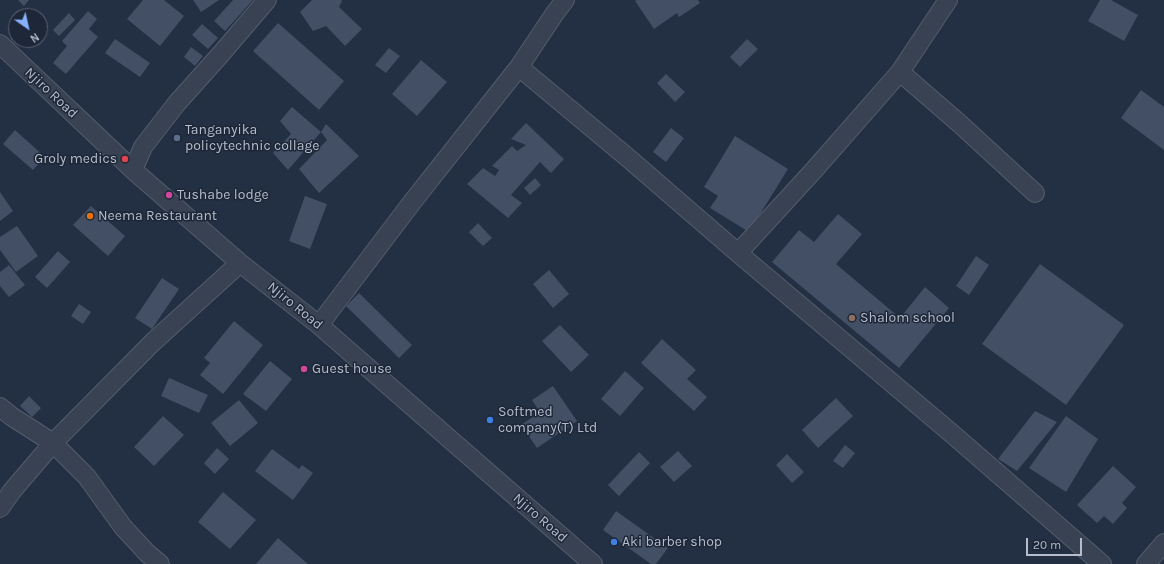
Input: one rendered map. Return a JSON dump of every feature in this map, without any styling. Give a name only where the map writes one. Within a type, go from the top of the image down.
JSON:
[{"type":"street","points":[[133,170],[143,147],[176,103],[267,0]]},
{"type":"street","points":[[318,325],[413,201],[519,67],[555,13],[566,0]]},
{"type":"street","points":[[738,253],[809,176],[900,72],[948,0]]},
{"type":"street","name":"Njiro Road","points":[[0,44],[133,170],[240,263],[318,325],[588,562]]},
{"type":"street","points":[[519,67],[628,157],[1102,564]]},
{"type":"street","points":[[900,72],[960,124],[1035,193]]},
{"type":"street","points":[[0,508],[12,491],[54,443],[153,342],[240,263]]},
{"type":"street","points":[[0,407],[11,416],[54,443],[87,477],[123,527],[147,554],[160,564]]},
{"type":"street","points":[[1146,564],[1164,543]]},
{"type":"building","points":[[18,0],[29,0],[24,6]]},
{"type":"building","points":[[143,0],[164,0],[184,16],[160,46],[127,19]]},
{"type":"building","points":[[193,0],[219,0],[201,12]]},
{"type":"building","points":[[233,0],[253,0],[225,31],[214,21]]},
{"type":"building","points":[[312,0],[341,0],[342,1],[339,7],[362,29],[345,46],[326,26],[313,31],[300,12]]},
{"type":"building","points":[[698,0],[700,3],[679,17],[677,13],[654,29],[635,1]]},
{"type":"building","points":[[1100,0],[1111,0],[1138,15],[1124,41],[1088,21]]},
{"type":"building","points":[[88,11],[97,19],[89,29],[98,37],[66,74],[53,63],[67,46],[62,41]]},
{"type":"building","points":[[69,13],[75,20],[59,36],[53,30]]},
{"type":"building","points":[[278,23],[344,81],[319,110],[253,51]]},
{"type":"building","points":[[202,24],[218,38],[208,49],[192,35]]},
{"type":"building","points":[[115,39],[150,63],[140,77],[105,53]]},
{"type":"building","points":[[747,39],[758,49],[740,67],[730,57]]},
{"type":"building","points":[[191,47],[203,56],[195,66],[184,57]]},
{"type":"building","points":[[389,48],[400,56],[386,73],[375,65]]},
{"type":"building","points":[[421,60],[447,82],[417,116],[392,94]]},
{"type":"building","points":[[666,74],[685,92],[675,102],[657,83]]},
{"type":"building","points":[[1141,90],[1164,107],[1164,150],[1121,118]]},
{"type":"building","points":[[292,107],[321,132],[288,170],[273,153],[291,134],[280,121]]},
{"type":"building","points":[[526,123],[564,159],[551,173],[540,162],[511,195],[522,203],[508,218],[467,184],[483,168],[495,176],[499,170],[492,166],[512,146],[517,151],[526,145],[511,139]]},
{"type":"building","points":[[326,124],[359,156],[319,193],[299,169],[327,140],[321,132]]},
{"type":"building","points":[[671,128],[684,138],[666,162],[653,152]]},
{"type":"building","points":[[15,130],[45,157],[33,170],[3,144]]},
{"type":"building","points":[[735,136],[788,169],[749,232],[710,208],[718,196],[704,187]]},
{"type":"building","points":[[535,178],[541,185],[530,195],[524,188]]},
{"type":"building","points":[[0,192],[13,211],[0,221]]},
{"type":"building","points":[[305,196],[327,204],[310,249],[289,241]]},
{"type":"building","points":[[91,206],[125,236],[108,256],[73,225]]},
{"type":"building","points":[[838,214],[862,234],[836,264],[900,318],[925,287],[949,308],[899,368],[772,262],[799,230],[814,242]]},
{"type":"building","points":[[478,223],[492,238],[483,246],[469,232]]},
{"type":"building","points":[[17,226],[38,256],[16,272],[0,250],[0,237]]},
{"type":"building","points":[[58,251],[70,262],[47,288],[35,277]]},
{"type":"building","points":[[976,256],[989,265],[969,295],[956,286]]},
{"type":"building","points":[[1040,264],[1124,325],[1066,405],[982,344]]},
{"type":"building","points":[[9,265],[25,285],[9,297],[0,286],[0,272]]},
{"type":"building","points":[[549,270],[569,294],[553,308],[533,284]]},
{"type":"building","points":[[162,278],[179,289],[152,329],[135,318]]},
{"type":"building","points":[[359,293],[412,345],[399,358],[346,306]]},
{"type":"building","points":[[79,304],[91,312],[83,324],[71,316]]},
{"type":"building","points":[[234,321],[263,345],[223,394],[200,375],[210,363],[204,358]]},
{"type":"building","points":[[560,325],[589,355],[571,372],[542,341]]},
{"type":"building","points":[[662,339],[696,370],[687,379],[707,397],[694,411],[641,363]]},
{"type":"building","points":[[270,361],[292,379],[266,411],[243,394]]},
{"type":"building","points":[[625,371],[644,388],[620,416],[601,399]]},
{"type":"building","points":[[169,378],[208,395],[199,413],[161,396]]},
{"type":"building","points":[[553,386],[577,421],[537,448],[521,425],[540,412],[532,400]]},
{"type":"building","points":[[29,396],[41,408],[32,417],[20,406]]},
{"type":"building","points":[[836,398],[853,416],[818,448],[802,430]]},
{"type":"building","points":[[239,400],[258,423],[230,446],[211,423]]},
{"type":"building","points":[[1035,411],[1057,422],[1017,471],[998,459]]},
{"type":"building","points":[[163,416],[184,435],[154,466],[134,447]]},
{"type":"building","points":[[1066,416],[1098,439],[1066,492],[1029,468]]},
{"type":"building","points":[[845,445],[855,453],[843,468],[833,461]]},
{"type":"building","points":[[217,448],[229,459],[215,474],[204,463]]},
{"type":"building","points":[[272,449],[299,469],[302,465],[313,473],[293,500],[255,471]]},
{"type":"building","points":[[678,451],[692,466],[674,482],[660,467]]},
{"type":"building","points":[[639,452],[650,463],[619,496],[608,485]]},
{"type":"building","points":[[787,454],[804,472],[792,483],[776,465]]},
{"type":"building","points":[[1113,466],[1136,487],[1122,503],[1127,508],[1113,524],[1104,516],[1097,523],[1077,505]]},
{"type":"building","points":[[223,492],[256,520],[230,549],[198,522]]},
{"type":"building","points":[[616,511],[668,548],[656,564],[651,564],[603,530]]},
{"type":"building","points":[[278,538],[308,564],[256,564]]},
{"type":"place","name":"Tanganyika policytechnic collage","points":[[177,138]]},
{"type":"place","name":"Groly medics","points":[[125,159]]},
{"type":"place","name":"Tushabe lodge","points":[[169,195]]},
{"type":"place","name":"Neema Restaurant","points":[[90,216]]},
{"type":"place","name":"Shalom school","points":[[852,318]]},
{"type":"place","name":"Guest house","points":[[304,369]]},
{"type":"place","name":"Softmed company(T) Ltd","points":[[490,420]]},
{"type":"place","name":"Aki barber shop","points":[[614,542]]}]
